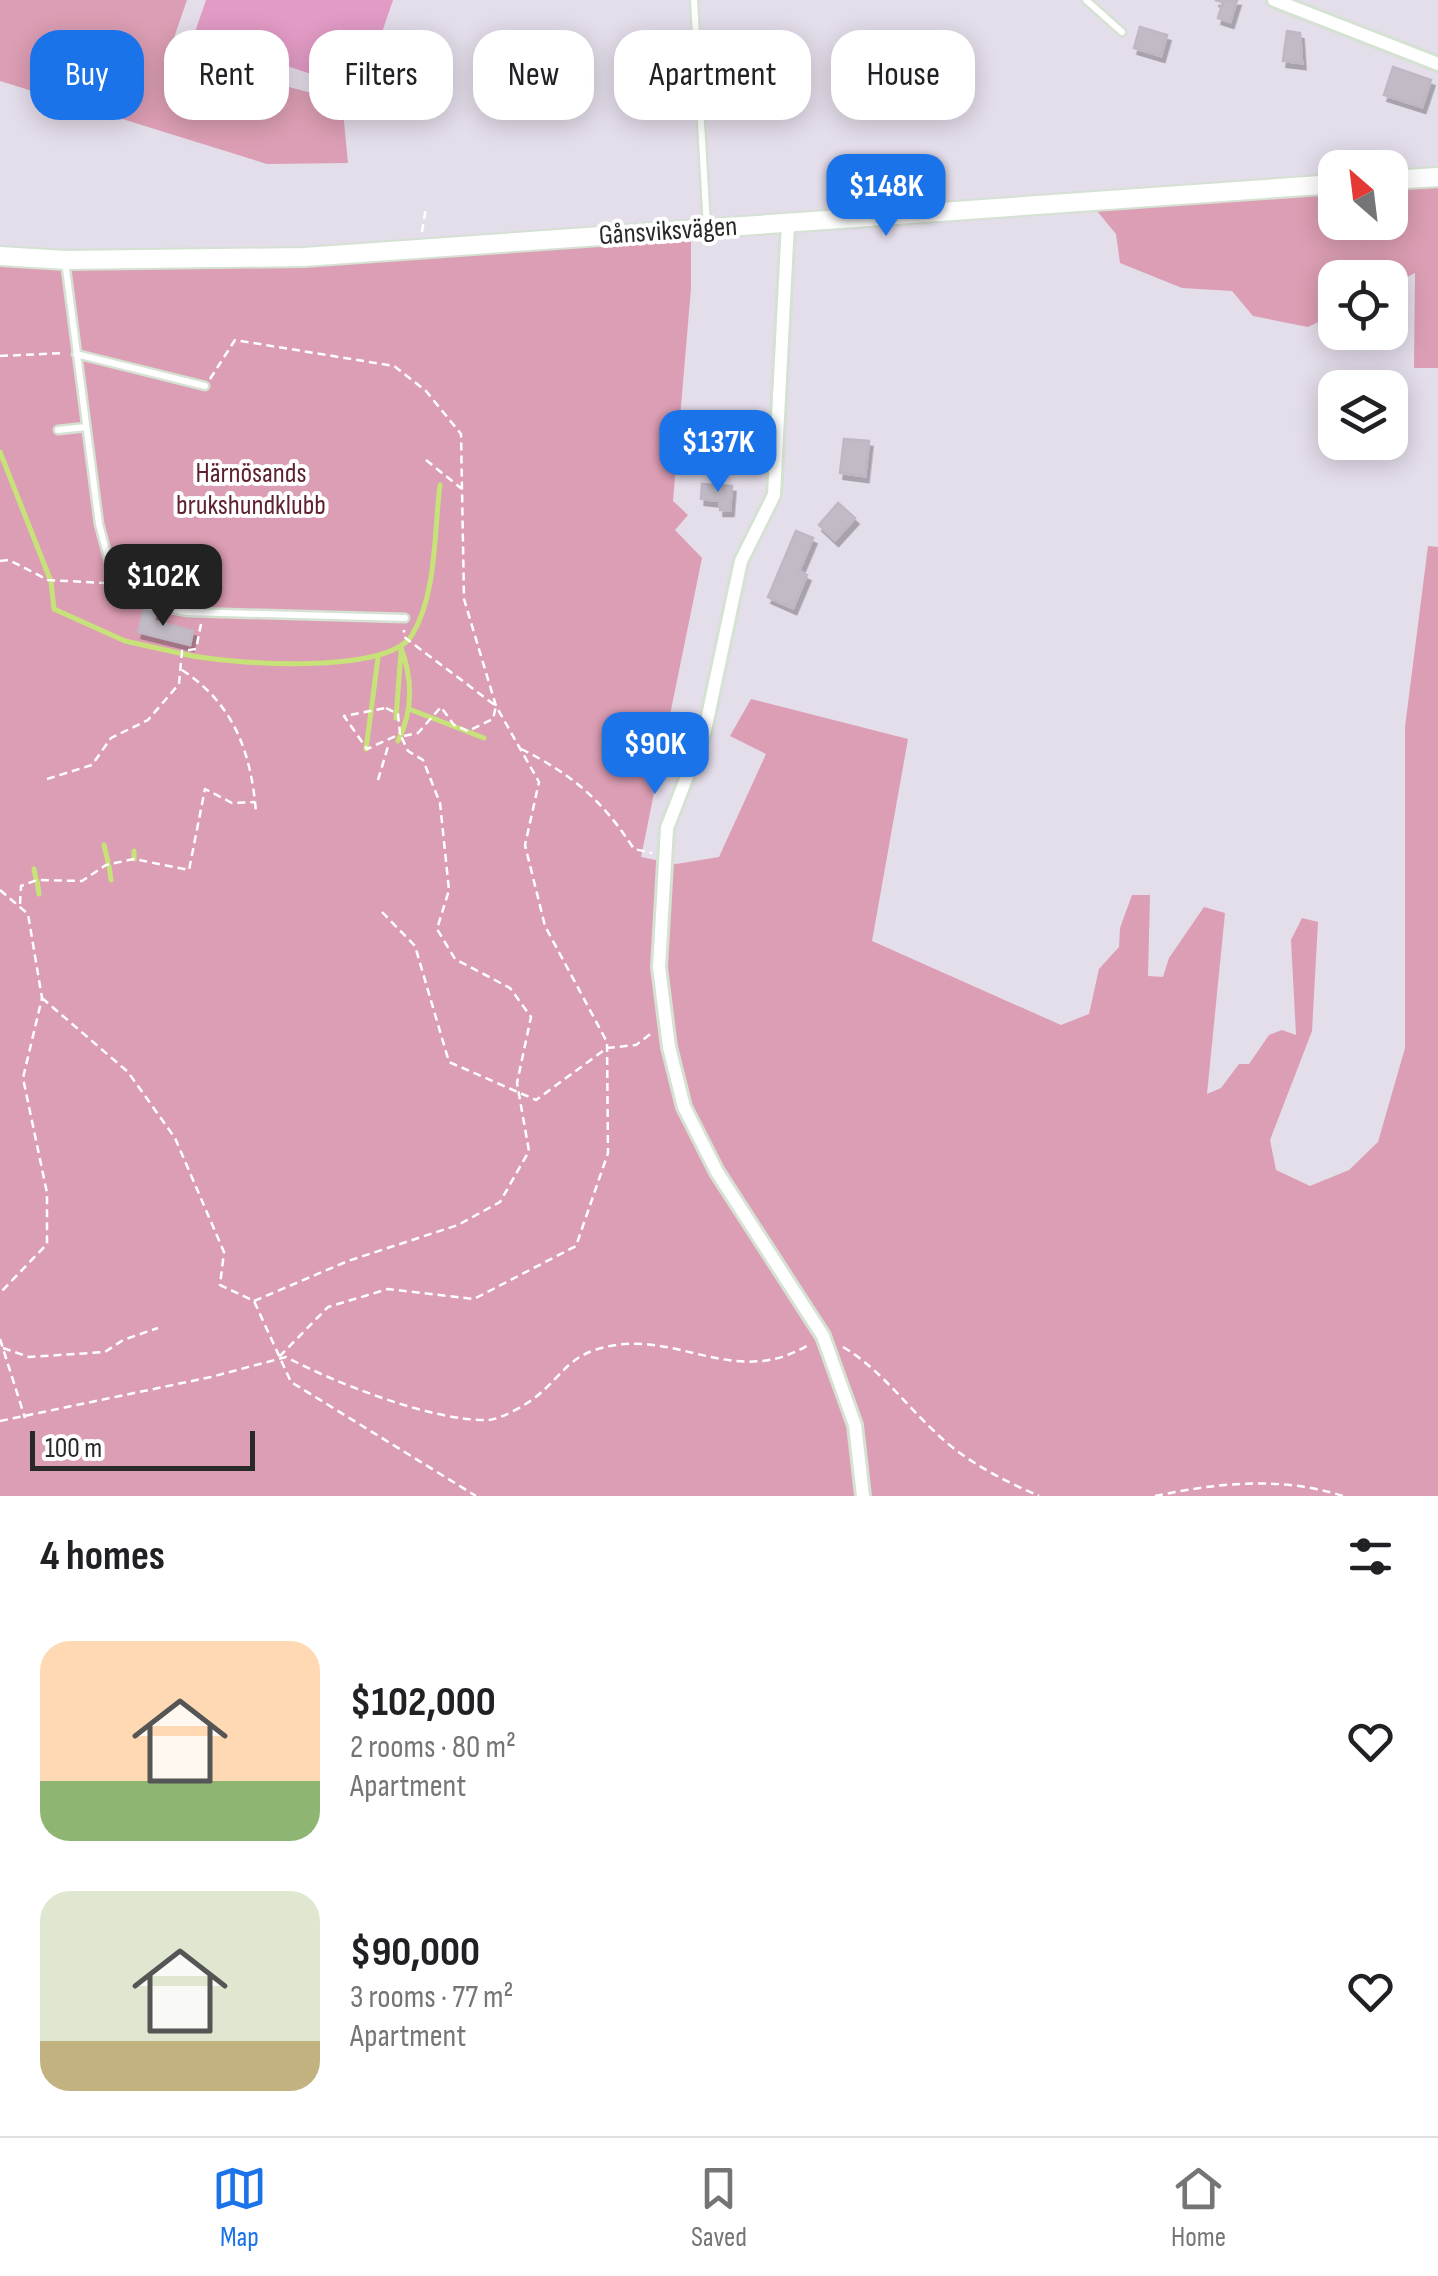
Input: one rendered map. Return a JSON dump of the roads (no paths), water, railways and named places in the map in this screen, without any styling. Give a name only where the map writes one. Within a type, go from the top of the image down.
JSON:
[{"type":"main road","points":[[1408,179],[1438,178]]},
{"type":"main road","name":"Gånsviksvägen","points":[[0,256],[214,260],[419,249],[1318,185]]},
{"type":"street","points":[[1274,0],[1438,64]]},
{"type":"street","points":[[788,222],[774,495],[742,561],[704,730],[674,810],[663,856],[659,967],[684,1107],[702,1147],[823,1336],[855,1425],[863,1496]]},
{"type":"lane","points":[[694,0],[706,228]]},
{"type":"lane","points":[[1086,0],[1122,32]]},
{"type":"lane","points":[[65,260],[99,524],[115,584],[148,604],[203,612],[405,618]]},
{"type":"lane","points":[[76,354],[205,386]]},
{"type":"lane","points":[[58,430],[86,427]]},
{"type":"waterway","points":[[0,452],[50,579]]},
{"type":"waterway","points":[[183,654],[305,664],[372,657],[397,648],[412,635],[426,601],[440,485]]},
{"type":"waterway","points":[[51,582],[54,609],[125,641],[179,653]]},
{"type":"waterway","points":[[398,741],[410,695],[401,648]]},
{"type":"waterway","points":[[396,718],[401,651]]},
{"type":"waterway","points":[[366,749],[378,658]]},
{"type":"waterway","points":[[409,709],[484,738]]},
{"type":"waterway","points":[[104,845],[108,862]]},
{"type":"waterway","points":[[134,851],[134,859]]},
{"type":"waterway","points":[[109,866],[111,880]]},
{"type":"waterway","points":[[34,869],[36,879]]},
{"type":"waterway","points":[[37,881],[39,894]]},
{"type":"park label","name":"Härnösands brukshundklubb","points":[[251,489]]}]
